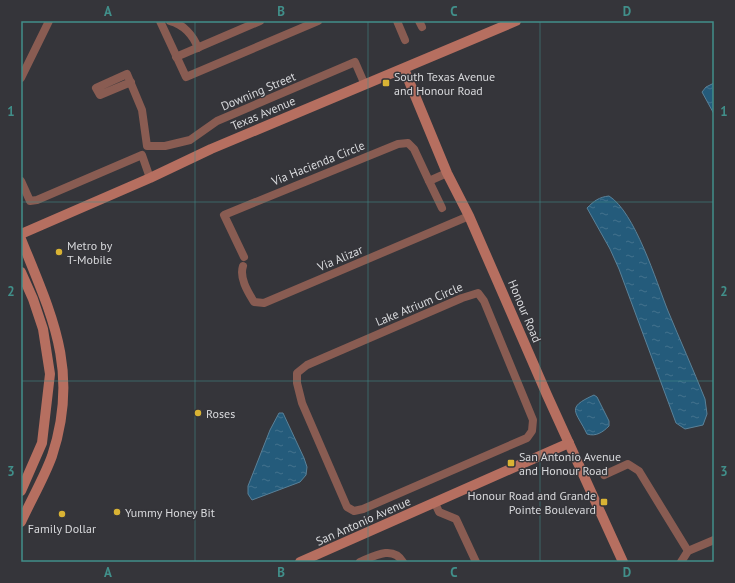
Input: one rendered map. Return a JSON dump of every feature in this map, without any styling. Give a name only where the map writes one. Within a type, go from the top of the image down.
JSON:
[{"type":"street","points":[[21,78],[49,21]]},
{"type":"street","points":[[176,57],[260,21]]},
{"type":"street","points":[[198,48],[191,34],[177,24],[165,22],[176,57],[186,77],[317,21]]},
{"type":"street","points":[[397,21],[405,40]]},
{"type":"street","name":"Texas Avenue","points":[[21,234],[150,178],[211,149],[516,21]]},
{"type":"street","name":"Downing Street","points":[[131,82],[142,110],[147,146],[165,146],[190,140],[217,121],[355,62],[365,85]]},
{"type":"street","name":"Honour Road","points":[[404,69],[447,173],[469,216],[623,562]]},
{"type":"street","name":"Via Hacienda Circle","points":[[244,257],[224,215],[398,144],[408,143],[414,149],[429,180]]},
{"type":"street","points":[[21,181],[30,201],[37,200],[142,155],[150,178]]},
{"type":"street","points":[[442,208],[429,180],[447,173]]},
{"type":"street","name":"Via Alizar","points":[[243,266],[242,275],[254,302],[264,303],[469,216]]},
{"type":"street","points":[[21,239],[50,311],[58,336],[63,363],[63,394],[60,423],[52,456],[21,522]]},
{"type":"street","points":[[21,272],[33,299],[46,343],[50,374],[46,420],[42,443],[21,491]]},
{"type":"street","name":"Lake Atrium Circle","points":[[478,293],[484,300],[533,420],[532,431],[527,438],[363,510],[354,511],[347,507],[302,403],[297,383],[297,373],[307,365],[462,298],[478,293]]},
{"type":"street","points":[[46,420],[60,423]]},
{"type":"street","name":"San Antonio Avenue","points":[[300,562],[569,443]]},
{"type":"street","points":[[604,475],[628,464],[639,471],[688,551]]},
{"type":"street","points":[[435,503],[439,512],[456,519],[476,562]]},
{"type":"street","points":[[681,562],[688,551],[714,540]]},
{"type":"street","points":[[360,562],[382,553],[391,553],[400,558],[403,562]]},
{"type":"water","points":[[714,83],[714,114],[702,92],[706,87]]},
{"type":"water","points":[[609,196],[619,204],[628,216],[644,248],[668,311],[705,399],[707,414],[703,425],[685,429],[676,423],[619,269],[610,249],[587,208],[602,197]]},
{"type":"water","points":[[594,395],[597,397],[609,421],[609,426],[599,433],[590,435],[587,434],[577,415],[576,407],[585,399]]},
{"type":"water","points":[[279,413],[283,413],[304,458],[307,467],[306,475],[300,482],[252,500],[248,494],[248,486],[270,430]]},
{"type":"place","name":"South Texas Avenue and Honour Road","points":[[386,83]]},
{"type":"place","name":"Metro by T-Mobile","points":[[59,252]]},
{"type":"place","name":"Roses","points":[[198,413]]},
{"type":"place","name":"San Antonio Avenue and Honour Road","points":[[511,463]]},
{"type":"place","name":"Honour Road and Grande Pointe Boulevard","points":[[604,502]]},
{"type":"place","name":"Yummy Honey Bit","points":[[117,512]]},
{"type":"place","name":"Family Dollar","points":[[62,514]]}]
